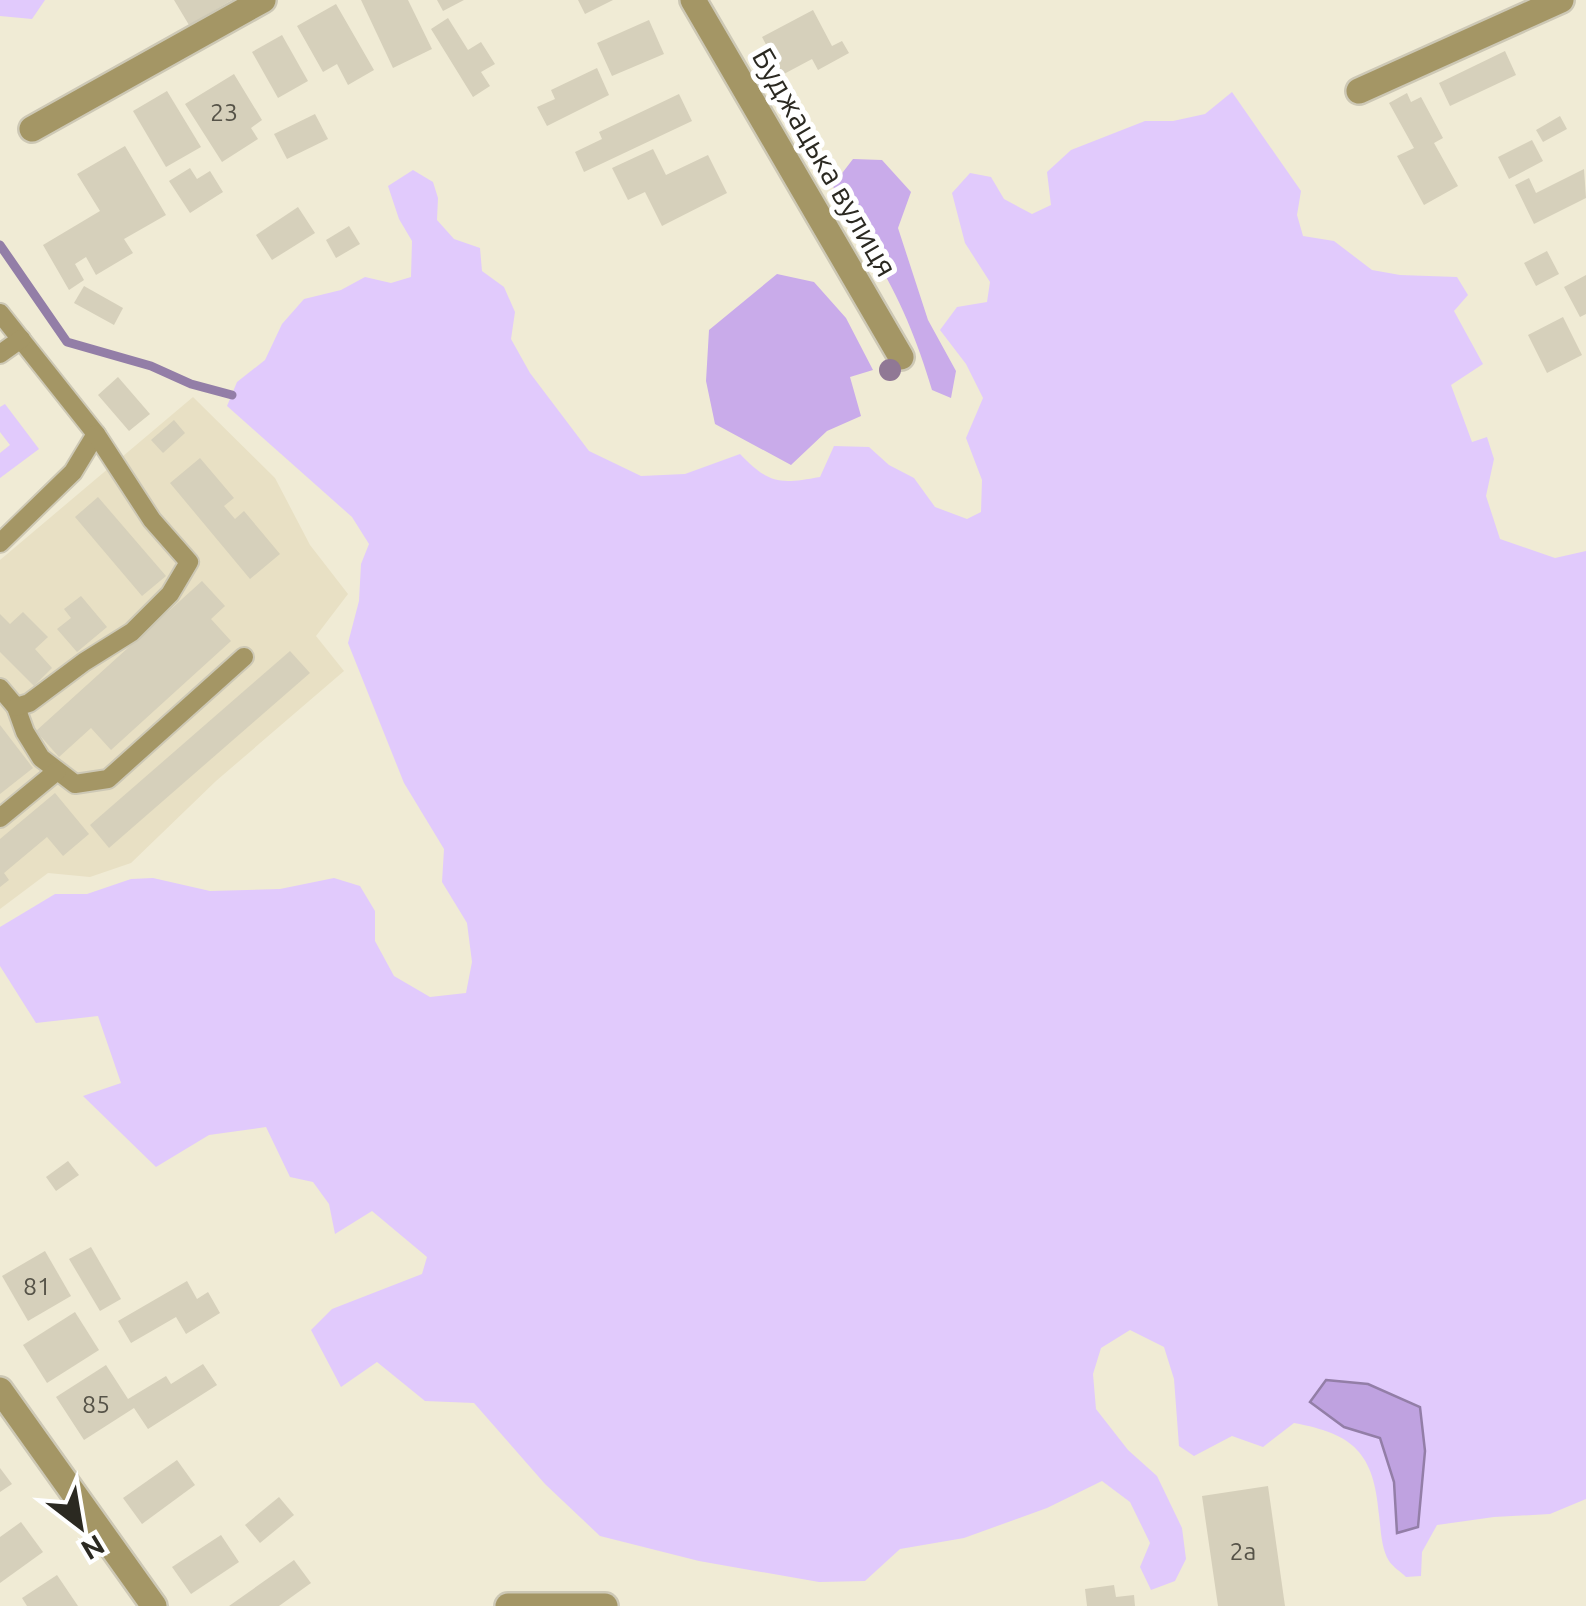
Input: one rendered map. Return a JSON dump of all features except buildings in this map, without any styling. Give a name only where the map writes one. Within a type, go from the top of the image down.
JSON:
[{"type":"street","points":[[32,129],[264,0]]},
{"type":"street","name":"Буджацька вулиця","points":[[693,0],[901,357]]},
{"type":"street","points":[[1359,91],[1560,0]]},
{"type":"street","points":[[0,1390],[154,1606]]},
{"type":"street","points":[[508,1606],[604,1606]]},
{"type":"lane","points":[[0,313],[96,434],[152,520],[189,562],[170,594],[132,632],[29,703],[16,707]]},
{"type":"lane","points":[[0,354],[21,338]]},
{"type":"lane","points":[[0,543],[72,472],[96,434]]},
{"type":"lane","points":[[0,688],[16,707],[41,758],[75,784],[108,779],[244,657]]},
{"type":"lane","points":[[0,818],[57,771]]},
{"type":"shaded area","points":[[0,0],[45,0],[32,19],[0,16]]},
{"type":"shaded area","points":[[1232,92],[1301,191],[1297,215],[1303,236],[1334,241],[1372,270],[1457,277],[1468,295],[1454,311],[1483,364],[1451,385],[1472,442],[1487,437],[1494,459],[1486,496],[1500,539],[1555,558],[1586,551],[1586,1499],[1550,1514],[1437,1525],[1422,1552],[1421,1576],[1406,1577],[1386,1556],[1372,1476],[1357,1450],[1332,1433],[1294,1423],[1263,1447],[1232,1436],[1194,1456],[1179,1446],[1174,1379],[1164,1347],[1130,1330],[1101,1348],[1093,1374],[1096,1409],[1128,1450],[1157,1476],[1182,1528],[1186,1559],[1175,1581],[1151,1590],[1140,1567],[1150,1543],[1130,1502],[1102,1481],[1047,1508],[964,1538],[900,1549],[865,1581],[819,1582],[699,1561],[600,1536],[545,1484],[474,1403],[425,1401],[377,1362],[341,1387],[311,1330],[332,1309],[422,1274],[427,1257],[372,1211],[335,1234],[329,1204],[313,1182],[290,1177],[266,1127],[209,1135],[156,1167],[83,1096],[121,1083],[98,1016],[36,1023],[0,966],[0,927],[55,894],[87,894],[131,879],[153,878],[210,891],[280,889],[334,878],[360,886],[375,911],[375,941],[394,976],[430,997],[466,993],[472,962],[467,923],[442,882],[444,849],[404,783],[348,643],[359,601],[361,564],[369,544],[352,517],[227,406],[237,382],[265,360],[282,324],[304,299],[341,290],[365,277],[391,283],[411,277],[412,241],[399,219],[388,186],[413,170],[433,182],[438,198],[437,220],[454,239],[480,248],[482,271],[504,287],[515,312],[511,339],[530,373],[589,451],[641,476],[685,474],[740,454],[768,477],[795,481],[820,477],[834,446],[869,447],[889,465],[914,478],[935,507],[967,519],[981,512],[982,480],[966,438],[983,398],[966,364],[940,330],[957,307],[987,302],[990,282],[965,243],[952,193],[970,173],[991,177],[1004,199],[1032,214],[1051,205],[1047,172],[1071,150],[1145,121],[1173,121],[1205,114]],"holes":[[[1344,1427],[1425,1451],[1397,1533],[1394,1482],[1380,1438]]]},
{"type":"shaded area","points":[[853,159],[882,160],[911,192],[898,228],[928,320],[956,371],[951,398],[932,390],[891,286],[839,206],[833,185]]},
{"type":"shaded area","points":[[777,274],[814,282],[846,318],[873,370],[850,377],[861,416],[827,431],[791,465],[715,424],[706,381],[709,330]]},
{"type":"shaded area","points":[[193,397],[275,478],[310,545],[348,594],[316,636],[344,671],[216,781],[131,863],[90,877],[48,873],[0,909],[0,560]]},
{"type":"shaded area","points":[[5,404],[39,449],[0,478],[0,453],[10,445],[0,432],[0,407]]},
{"type":"shaded area","points":[[1326,1380],[1368,1384],[1420,1407],[1425,1451],[1418,1527],[1397,1533],[1394,1482],[1380,1438],[1344,1427],[1310,1402]]},
{"type":"waterway","points":[[0,245],[67,342],[232,395]]}]
